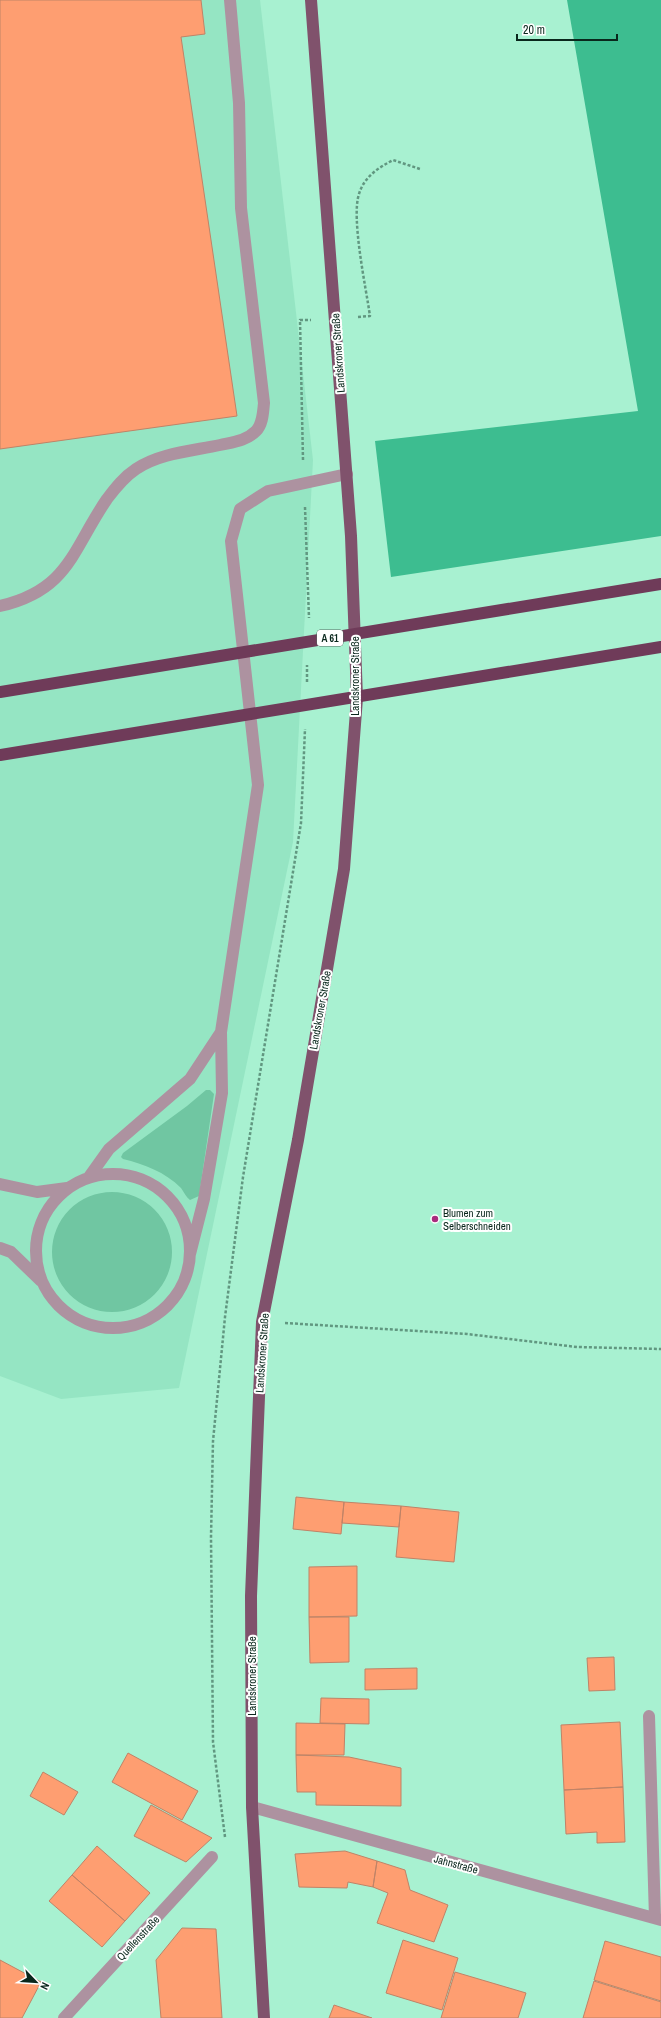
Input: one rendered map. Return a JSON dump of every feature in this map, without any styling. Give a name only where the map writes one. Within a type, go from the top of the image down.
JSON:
[{"type":"highway","name":"A 61","points":[[0,692],[661,584]]},
{"type":"highway","points":[[0,755],[661,646]]},
{"type":"main road","name":"Landskroner Straße","points":[[264,2018],[252,1808],[251,1596],[262,1322],[298,1140],[344,869],[357,698],[347,474],[311,0]]},
{"type":"street","points":[[0,606],[20,601],[47,586],[65,568],[102,507],[120,482],[136,469],[152,459],[245,440],[257,430],[263,418],[264,402],[241,208],[239,103],[230,0]]},
{"type":"street","points":[[0,1248],[10,1252],[41,1281],[55,1303],[76,1320],[101,1328],[128,1327],[154,1317],[173,1300],[185,1278],[204,1198],[222,1093],[221,1032],[258,785],[231,541],[240,509],[268,490],[347,474]]},
{"type":"street","points":[[89,1177],[109,1149],[190,1079],[221,1032]]},
{"type":"street","points":[[0,1184],[37,1192],[67,1188],[89,1177],[114,1174],[138,1178],[160,1189],[177,1207],[187,1229],[190,1254]]},
{"type":"street","points":[[41,1281],[35,1254],[39,1228],[50,1206],[67,1188]]},
{"type":"street","points":[[649,1716],[658,1919]]},
{"type":"street","name":"Jahnstraße","points":[[252,1808],[658,1919]]},
{"type":"street","name":"Quellenstraße","points":[[64,2018],[212,1857]]},
{"type":"path","points":[[304,483],[309,619]]},
{"type":"path","points":[[306,690],[308,658]]},
{"type":"path","points":[[226,1840],[213,1742],[211,1538],[214,1441],[225,1317],[243,1177],[301,823],[305,721]]},
{"type":"path","points":[[262,1322],[467,1334],[577,1347],[661,1349]]},
{"type":"shaded area","points":[[0,0],[260,0],[313,460],[293,842],[179,1388],[61,1399],[0,1376]]},
{"type":"shaded area","points":[[567,0],[661,0],[661,536],[391,577],[375,441],[638,411]]},
{"type":"shaded area","points":[[206,1090],[210,1090],[214,1094],[199,1196],[190,1200],[181,1188],[168,1177],[154,1169],[121,1157],[123,1153],[187,1106]]},
{"type":"shaded area","points":[[112,1192],[124,1193],[135,1197],[145,1202],[154,1210],[162,1219],[167,1229],[171,1240],[171,1264],[167,1275],[162,1285],[154,1294],[145,1302],[135,1307],[124,1311],[112,1312],[100,1311],[89,1307],[79,1302],[70,1294],[62,1285],[57,1275],[53,1264],[52,1252],[53,1240],[57,1229],[62,1219],[70,1210],[79,1202],[89,1197],[100,1193]]},
{"type":"building","points":[[0,0],[201,0],[205,34],[181,37],[237,416],[0,449]]},
{"type":"building","points":[[296,1497],[344,1502],[341,1534],[293,1529]]},
{"type":"building","points":[[344,1502],[401,1506],[399,1527],[342,1523]]},
{"type":"building","points":[[401,1506],[459,1512],[454,1562],[396,1557]]},
{"type":"building","points":[[357,1566],[357,1616],[309,1617],[309,1567]]},
{"type":"building","points":[[309,1617],[349,1617],[349,1662],[310,1663]]},
{"type":"building","points":[[614,1657],[615,1690],[589,1691],[587,1658]]},
{"type":"building","points":[[417,1668],[417,1689],[365,1690],[365,1669]]},
{"type":"building","points":[[321,1698],[369,1699],[369,1724],[320,1723]]},
{"type":"building","points":[[620,1722],[623,1787],[564,1790],[561,1725]]},
{"type":"building","points":[[296,1723],[345,1724],[344,1755],[296,1755]]},
{"type":"building","points":[[128,1753],[198,1791],[182,1820],[112,1782]]},
{"type":"building","points":[[296,1755],[349,1757],[401,1768],[401,1806],[316,1805],[316,1792],[297,1792]]},
{"type":"building","points":[[43,1772],[78,1792],[64,1815],[30,1796]]},
{"type":"building","points":[[623,1787],[625,1842],[597,1843],[597,1832],[566,1834],[564,1790]]},
{"type":"building","points":[[151,1805],[212,1838],[186,1862],[134,1836]]},
{"type":"building","points":[[97,1846],[150,1893],[125,1921],[72,1875]]},
{"type":"building","points":[[345,1851],[377,1861],[373,1887],[348,1882],[347,1888],[299,1887],[295,1854]]},
{"type":"building","points":[[377,1861],[405,1870],[410,1890],[448,1905],[434,1942],[377,1923],[388,1893],[373,1887]]},
{"type":"building","points":[[72,1875],[125,1921],[102,1947],[49,1901]]},
{"type":"building","points":[[182,1928],[216,1929],[222,2018],[161,2018],[156,1960]]},
{"type":"building","points":[[403,1940],[458,1958],[442,2010],[386,1993]]},
{"type":"building","points":[[605,1941],[661,1957],[661,2001],[594,1980]]},
{"type":"building","points":[[0,1960],[41,1982],[22,2018],[0,2018]]},
{"type":"building","points":[[455,1972],[526,1993],[518,2018],[441,2018]]},
{"type":"building","points":[[594,1981],[661,2002],[661,2018],[583,2018]]},
{"type":"building","points":[[334,2005],[372,2018],[329,2018]]},
{"type":"place","name":"Blumen zum Selberschneiden","points":[[435,1219]]}]
